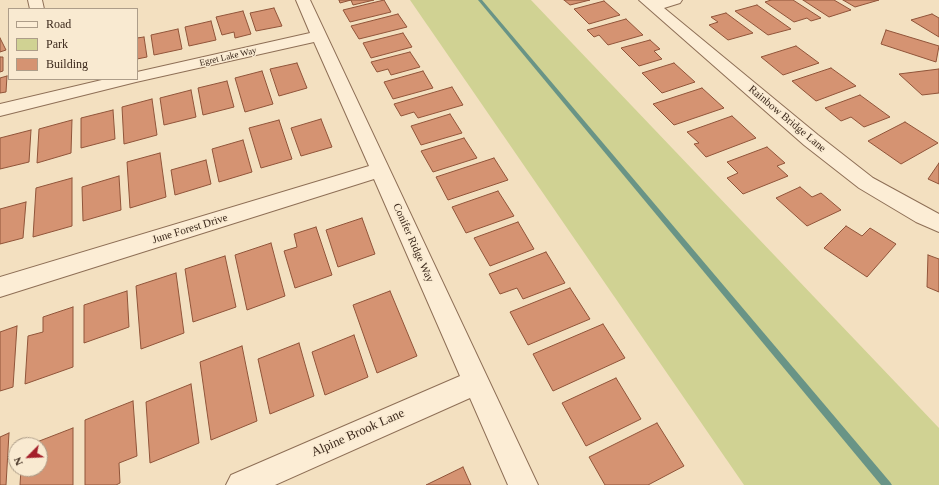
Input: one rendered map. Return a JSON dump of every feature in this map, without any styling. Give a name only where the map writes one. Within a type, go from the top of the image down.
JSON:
[{"type":"street","name":"Conifer Ridge Way","points":[[304,0],[523,485]]},
{"type":"street","points":[[649,3],[675,0]]},
{"type":"street","name":"Rainbow Bridge Lane","points":[[649,3],[812,140],[866,183],[939,223]]},
{"type":"street","name":"Egret Lake Way","points":[[138,77],[320,36]]},
{"type":"street","points":[[0,110],[60,87],[120,80]]},
{"type":"street","name":"June Forest Drive","points":[[0,287],[381,170]]},
{"type":"street","name":"Alpine Brook Lane","points":[[240,485],[476,382]]},
{"type":"green space","points":[[410,0],[531,0],[939,428],[939,485],[744,485]]},
{"type":"building","points":[[339,0],[351,0],[340,3]]},
{"type":"building","points":[[351,0],[374,0],[353,5]]},
{"type":"building","points":[[384,0],[391,12],[350,22],[343,10]]},
{"type":"building","points":[[564,0],[590,0],[570,5]]},
{"type":"building","points":[[771,0],[793,0],[821,18],[811,21],[807,18],[794,22],[765,2]]},
{"type":"building","points":[[803,0],[834,0],[851,10],[829,17]]},
{"type":"building","points":[[843,0],[879,0],[855,7]]},
{"type":"building","points":[[604,1],[620,15],[589,24],[574,9]]},
{"type":"building","points":[[757,5],[791,29],[768,35],[735,11]]},
{"type":"building","points":[[274,8],[282,26],[256,31],[250,13]]},
{"type":"building","points":[[243,11],[251,34],[235,38],[234,32],[222,35],[216,17]]},
{"type":"building","points":[[726,13],[753,33],[728,40],[709,25],[718,22],[711,17]]},
{"type":"building","points":[[398,14],[407,27],[359,39],[351,26]]},
{"type":"building","points":[[932,14],[939,18],[939,37],[911,20]]},
{"type":"building","points":[[626,19],[643,35],[608,45],[599,35],[594,37],[587,30]]},
{"type":"building","points":[[211,21],[216,40],[189,46],[185,27]]},
{"type":"building","points":[[178,29],[182,49],[154,55],[151,35]]},
{"type":"building","points":[[886,30],[939,46],[936,62],[881,44]]},
{"type":"building","points":[[403,33],[412,47],[371,58],[363,43]]},
{"type":"building","points":[[144,37],[147,57],[138,59],[138,38]]},
{"type":"building","points":[[0,38],[6,50],[0,52]]},
{"type":"building","points":[[650,40],[660,49],[654,51],[662,59],[639,66],[621,48]]},
{"type":"building","points":[[796,46],[819,63],[783,75],[761,57]]},
{"type":"building","points":[[410,52],[420,67],[391,75],[388,69],[377,72],[371,62]]},
{"type":"building","points":[[0,57],[3,57],[3,71],[0,72]]},
{"type":"building","points":[[297,63],[307,88],[279,96],[270,69]]},
{"type":"building","points":[[674,63],[695,82],[662,93],[642,73]]},
{"type":"building","points":[[831,68],[856,86],[816,101],[792,81]]},
{"type":"building","points":[[939,69],[939,93],[922,95],[899,74]]},
{"type":"building","points":[[262,71],[273,104],[245,112],[235,78]]},
{"type":"building","points":[[423,71],[433,88],[393,99],[384,82]]},
{"type":"building","points":[[7,76],[6,92],[0,93],[0,78]]},
{"type":"building","points":[[227,81],[234,107],[203,115],[198,88]]},
{"type":"building","points":[[452,87],[463,105],[418,118],[414,112],[401,116],[394,104]]},
{"type":"building","points":[[702,88],[724,108],[674,125],[653,104]]},
{"type":"building","points":[[191,90],[196,117],[164,125],[160,98]]},
{"type":"building","points":[[860,95],[890,117],[864,127],[851,117],[841,121],[825,108]]},
{"type":"building","points":[[152,99],[157,135],[124,144],[122,107]]},
{"type":"building","points":[[113,110],[115,139],[81,148],[81,118]]},
{"type":"building","points":[[450,114],[462,133],[421,145],[411,126]]},
{"type":"building","points":[[732,116],[756,138],[706,157],[694,144],[699,143],[687,132]]},
{"type":"building","points":[[321,119],[332,147],[301,156],[291,128]]},
{"type":"building","points":[[72,120],[71,153],[37,163],[39,129]]},
{"type":"building","points":[[279,120],[292,159],[261,168],[249,128]]},
{"type":"building","points":[[905,122],[938,143],[901,164],[868,141]]},
{"type":"building","points":[[31,130],[29,162],[0,169],[0,138]]},
{"type":"building","points":[[464,138],[477,158],[433,172],[421,151]]},
{"type":"building","points":[[243,140],[252,172],[219,182],[212,149]]},
{"type":"building","points":[[767,147],[785,163],[777,166],[788,176],[743,194],[727,178],[738,173],[727,162]]},
{"type":"building","points":[[160,153],[166,197],[130,208],[127,162]]},
{"type":"building","points":[[494,158],[508,180],[448,200],[436,177]]},
{"type":"building","points":[[206,160],[211,184],[175,195],[171,170]]},
{"type":"building","points":[[939,163],[939,184],[928,179]]},
{"type":"building","points":[[119,176],[121,210],[83,221],[82,187]]},
{"type":"building","points":[[72,178],[72,226],[33,237],[36,188]]},
{"type":"building","points":[[800,187],[812,197],[821,193],[841,210],[807,226],[776,198]]},
{"type":"building","points":[[498,191],[514,216],[466,233],[452,207]]},
{"type":"building","points":[[26,202],[23,238],[0,244],[0,209]]},
{"type":"building","points":[[362,218],[375,254],[338,267],[326,230]]},
{"type":"building","points":[[518,222],[534,249],[490,266],[474,238]]},
{"type":"building","points":[[846,226],[862,236],[870,228],[896,244],[867,277],[824,248]]},
{"type":"building","points":[[316,227],[332,275],[295,288],[284,251],[297,247],[294,234]]},
{"type":"building","points":[[271,243],[285,296],[247,310],[235,255]]},
{"type":"building","points":[[546,252],[565,283],[523,299],[517,288],[500,294],[489,274]]},
{"type":"building","points":[[928,255],[939,259],[939,292],[927,287]]},
{"type":"building","points":[[225,256],[236,307],[193,322],[185,269]]},
{"type":"building","points":[[176,273],[184,333],[141,349],[136,286]]},
{"type":"building","points":[[570,288],[590,319],[528,345],[510,312]]},
{"type":"building","points":[[127,291],[129,327],[84,343],[84,305]]},
{"type":"building","points":[[390,291],[417,356],[377,373],[353,305]]},
{"type":"building","points":[[73,307],[73,367],[25,384],[28,336],[43,332],[43,317]]},
{"type":"building","points":[[603,324],[625,358],[553,391],[533,354]]},
{"type":"building","points":[[17,326],[13,387],[0,391],[0,332]]},
{"type":"building","points":[[354,335],[368,377],[325,395],[312,352]]},
{"type":"building","points":[[299,343],[314,396],[270,414],[258,359]]},
{"type":"building","points":[[242,346],[257,421],[211,440],[200,362]]},
{"type":"building","points":[[616,378],[641,419],[586,446],[562,403]]},
{"type":"building","points":[[191,384],[199,443],[150,463],[146,402]]},
{"type":"building","points":[[133,401],[137,456],[119,463],[120,483],[116,485],[85,485],[85,420]]},
{"type":"building","points":[[657,423],[684,466],[648,485],[605,485],[589,457]]},
{"type":"building","points":[[73,428],[73,485],[20,485],[20,477],[48,477],[48,438]]},
{"type":"building","points":[[9,433],[6,485],[0,485],[0,437]]},
{"type":"building","points":[[463,467],[471,485],[426,485]]},
{"type":"waterway","points":[[480,0],[887,485]]}]
